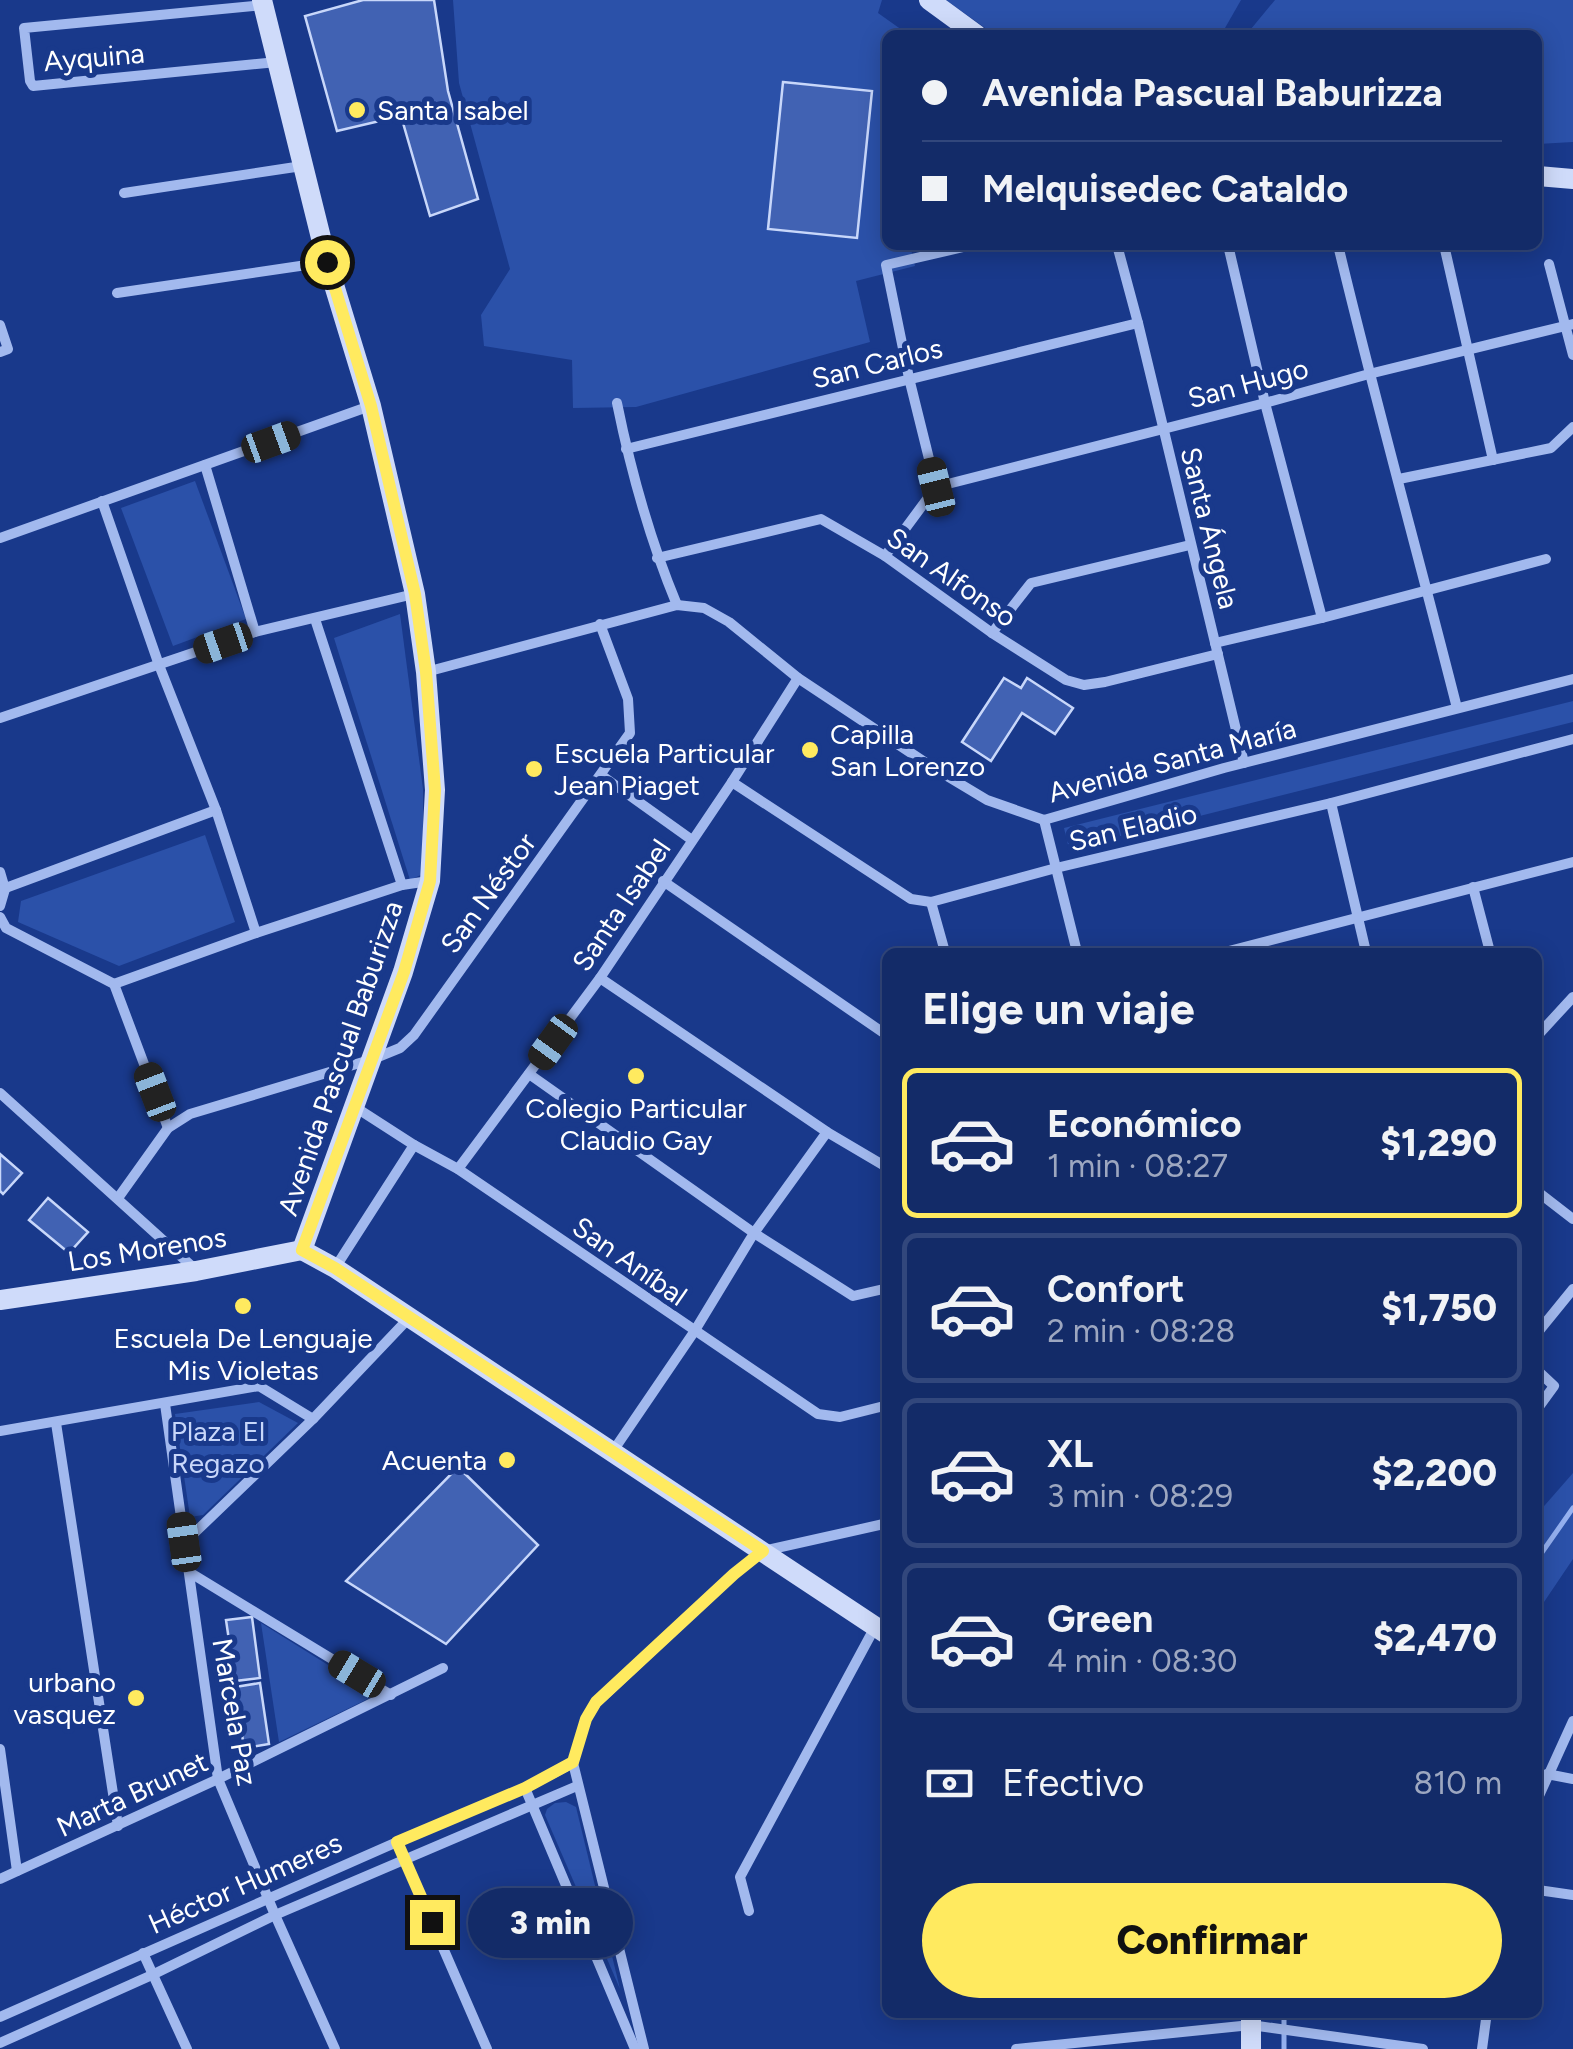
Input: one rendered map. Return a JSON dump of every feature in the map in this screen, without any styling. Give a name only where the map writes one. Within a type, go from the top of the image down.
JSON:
[{"type":"main road","points":[[929,0],[971,30]]},
{"type":"main road","name":"Avenida Pascual Baburizza","points":[[263,2],[327,262],[371,406],[415,594],[426,672],[435,790],[430,881],[404,972],[302,1250]]},
{"type":"main road","points":[[1542,176],[1573,179]]},
{"type":"main road","points":[[302,1250],[410,1317],[881,1631]]},
{"type":"main road","name":"Los Morenos","points":[[0,1300],[196,1271],[302,1250]]},
{"type":"main road","points":[[1251,2019],[1252,2049]]},
{"type":"street","name":"Ayquina","points":[[263,2],[24,28],[30,82],[34,86],[278,62]]},
{"type":"street","points":[[124,193],[302,166]]},
{"type":"street","points":[[885,556],[936,487],[908,378],[886,266],[952,250]]},
{"type":"street","name":"Santa Ángela","points":[[1118,250],[1244,764]]},
{"type":"street","points":[[1229,250],[1322,618]]},
{"type":"street","points":[[1339,250],[1457,708]]},
{"type":"street","points":[[1445,250],[1493,460]]},
{"type":"street","points":[[117,293],[327,262]]},
{"type":"street","points":[[1550,264],[1569,325],[1573,355]]},
{"type":"street","name":"San Carlos","points":[[626,449],[1138,323]]},
{"type":"street","points":[[0,325],[4,350]]},
{"type":"street","name":"San Hugo","points":[[936,487],[1569,325]]},
{"type":"street","points":[[426,672],[676,605],[658,558],[616,403]]},
{"type":"street","points":[[0,538],[371,406]]},
{"type":"street","points":[[1399,480],[1551,448],[1573,427]]},
{"type":"street","points":[[205,465],[255,632]]},
{"type":"street","points":[[102,501],[216,810],[256,933]]},
{"type":"street","name":"San Alfonso","points":[[658,558],[822,520],[885,556],[992,634],[1066,680],[1084,685],[1546,559]]},
{"type":"street","points":[[992,634],[1032,582],[1190,545]]},
{"type":"street","points":[[0,718],[255,632],[415,594]]},
{"type":"street","name":"Avenida Santa María","points":[[676,605],[704,608],[729,622],[798,678],[932,767],[987,800],[1044,820],[1573,679]]},
{"type":"street","points":[[314,619],[402,885]]},
{"type":"street","name":"San Néstor","points":[[168,1128],[190,1114],[400,1048],[414,1035],[630,732],[628,699],[600,624]]},
{"type":"street","name":"Santa Isabel","points":[[458,1169],[600,978],[798,678]]},
{"type":"street","name":"San Eladio","points":[[931,902],[1573,739]]},
{"type":"street","points":[[601,774],[692,840]]},
{"type":"street","points":[[732,782],[911,899],[931,902],[944,948]]},
{"type":"street","points":[[1331,803],[1365,948]]},
{"type":"street","points":[[3,889],[216,810]]},
{"type":"street","points":[[1044,820],[1075,948]]},
{"type":"street","points":[[1242,948],[1573,862]]},
{"type":"street","points":[[0,872],[0,906]]},
{"type":"street","points":[[114,984],[402,885],[430,881]]},
{"type":"street","points":[[664,881],[882,1032]]},
{"type":"street","points":[[1472,887],[1489,948]]},
{"type":"street","points":[[0,917],[6,928],[114,984],[168,1128],[118,1198]]},
{"type":"street","points":[[600,978],[882,1164]]},
{"type":"street","points":[[1542,1031],[1573,997]]},
{"type":"street","points":[[529,1074],[754,1233],[853,1296],[882,1289]]},
{"type":"street","points":[[0,1093],[196,1271]]},
{"type":"street","name":"San Aníbal","points":[[355,1107],[458,1169],[818,1414],[840,1416],[882,1406]]},
{"type":"street","points":[[613,1451],[694,1332],[754,1233],[828,1132]]},
{"type":"street","points":[[335,1268],[414,1145]]},
{"type":"street","points":[[1542,1195],[1573,1219]]},
{"type":"street","points":[[1542,1327],[1573,1290]]},
{"type":"street","points":[[184,1542],[313,1418],[410,1317]]},
{"type":"street","points":[[1542,1376],[1554,1386],[1542,1402]]},
{"type":"street","points":[[0,1432],[259,1386],[313,1418]]},
{"type":"street","name":"Marcela Paz","points":[[166,1404],[218,1779],[335,2049]]},
{"type":"street","points":[[56,1423],[118,1826]]},
{"type":"street","points":[[644,2049],[577,1786],[573,1762],[586,1719],[596,1702],[763,1551],[882,1524]]},
{"type":"street","points":[[189,1572],[391,1695]]},
{"type":"street","points":[[749,1911],[740,1878],[881,1631]]},
{"type":"street","name":"Marta Brunet","points":[[0,1879],[218,1779],[443,1668]]},
{"type":"street","points":[[1542,1786],[1573,1720]]},
{"type":"street","points":[[0,1749],[17,1871]]},
{"type":"street","name":"Héctor Humeres","points":[[0,2017],[525,1788],[573,1762]]},
{"type":"street","points":[[1546,1774],[1573,1779]]},
{"type":"street","name":"Héctor Humeres","points":[[0,2043],[275,1915],[577,1786]]},
{"type":"street","points":[[525,1788],[635,2049]]},
{"type":"street","points":[[397,1842],[487,2049]]},
{"type":"street","points":[[1542,1890],[1573,1894]]},
{"type":"street","points":[[142,1953],[187,2049]]},
{"type":"street","points":[[1482,2049],[1486,2018]]},
{"type":"street","points":[[1016,2049],[1251,2019],[1276,2030],[1423,2049]]},
{"type":"green space","points":[[453,0],[882,0],[878,13],[902,30],[882,30],[882,250],[911,250],[915,266],[856,281],[870,342],[636,407],[573,408],[572,360],[484,346],[481,315],[510,269],[459,83]]},
{"type":"green space","points":[[946,0],[1241,0],[1224,30],[988,30]]},
{"type":"green space","points":[[1275,0],[1573,0],[1573,142],[1542,144],[1542,30],[1250,30]]},
{"type":"green space","points":[[195,481],[246,619],[173,646],[121,508]]},
{"type":"green space","points":[[400,614],[423,789],[423,874],[410,880],[334,638]]},
{"type":"green space","points":[[1573,701],[1573,722],[1069,849],[1064,828]]},
{"type":"green space","points":[[205,835],[235,922],[119,966],[18,922],[21,901]]},
{"type":"green space","name":"Plaza El Regazo","points":[[259,1402],[298,1423],[203,1515],[190,1517],[175,1414]]},
{"type":"green space","points":[[1573,1473],[1573,1559],[1544,1602],[1542,1611],[1542,1508]]},
{"type":"green space","points":[[261,1623],[376,1695],[279,1742]]},
{"type":"green space","points":[[566,1802],[576,1807],[620,1989],[545,1815],[555,1803]]},
{"type":"building","points":[[363,0],[434,0],[448,91],[478,199],[430,216],[401,116],[337,131],[305,16]]},
{"type":"building","points":[[783,82],[872,91],[857,238],[768,229]]},
{"type":"building","points":[[1004,678],[1021,688],[1027,678],[1073,708],[1055,734],[1022,713],[991,761],[962,742]]},
{"type":"building","points":[[0,1154],[22,1173],[3,1194],[0,1191]]},
{"type":"building","points":[[48,1198],[88,1232],[69,1253],[29,1220]]},
{"type":"building","points":[[458,1467],[538,1545],[446,1644],[346,1581]]},
{"type":"building","points":[[252,1617],[260,1678],[235,1681],[226,1620]]},
{"type":"building","points":[[260,1683],[269,1744],[244,1748],[235,1687]]},
{"type":"waterway","points":[[1542,1552],[1573,1508]]},
{"type":"waterway","points":[[1284,2018],[1284,2049]]},
{"type":"place","name":"Santa Isabel","points":[[357,110]]},
{"type":"place","name":"Capilla San Lorenzo","points":[[810,750]]},
{"type":"place","name":"Escuela Particular Jean Piaget","points":[[534,769]]},
{"type":"place","name":"Colegio Particular Claudio Gay","points":[[636,1076]]},
{"type":"place","name":"Escuela De Lenguaje Mis Violetas","points":[[243,1306]]},
{"type":"place","name":"Acuenta","points":[[507,1460]]},
{"type":"place","name":"urbano vasquez","points":[[136,1698]]},
{"type":"route","points":[[327,262],[371,406],[415,594],[426,672],[435,790],[430,881],[404,972],[302,1250],[763,1551],[596,1702],[586,1719],[573,1762],[525,1788],[397,1842],[432,1922]]}]
